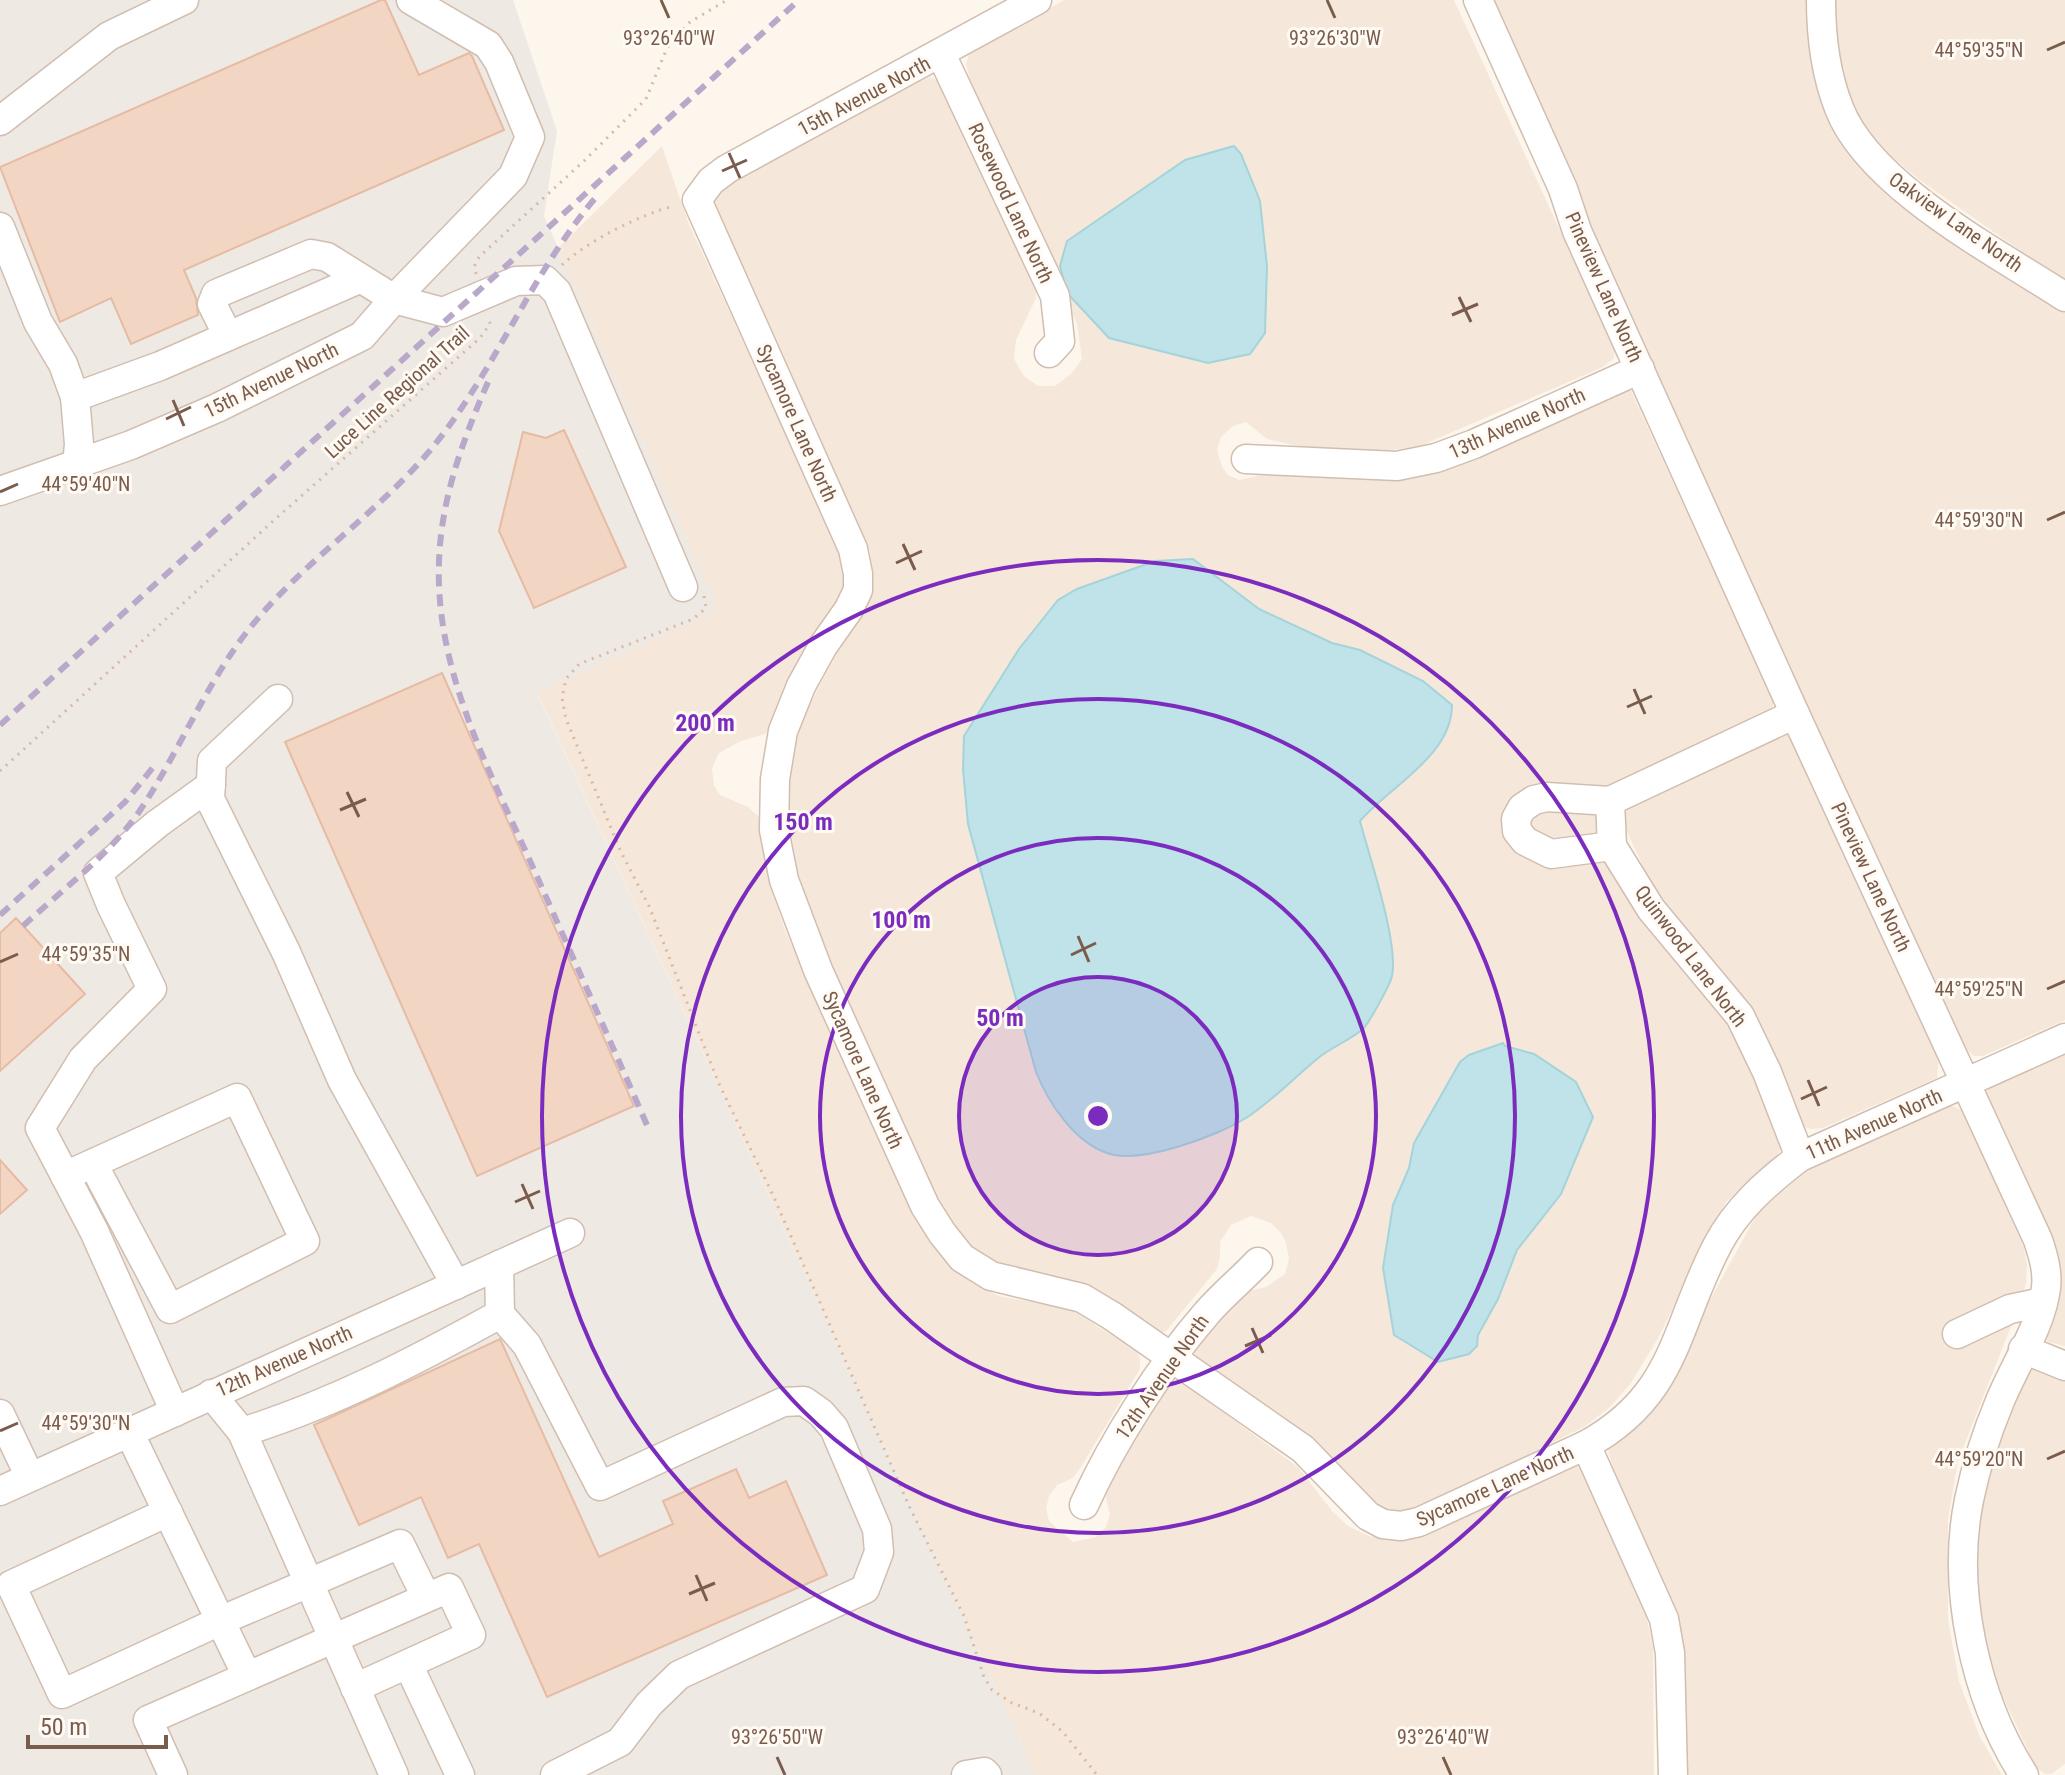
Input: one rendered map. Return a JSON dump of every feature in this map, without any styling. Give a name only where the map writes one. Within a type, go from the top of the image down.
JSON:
[{"type":"street","points":[[0,121],[109,36],[184,0]]},
{"type":"street","name":"15th Avenue North","points":[[0,491],[77,465],[217,408],[362,336],[513,176],[530,137],[499,62],[488,45],[411,0]]},
{"type":"street","name":"15th Avenue North","points":[[697,200],[711,181],[727,169],[1037,0]]},
{"type":"street","name":"Pineview Lane North","points":[[1478,0],[1563,189],[1577,231],[1795,714],[1967,1082],[2045,1262],[2043,1302],[1982,1450],[1969,1502],[1964,1554],[1966,1607],[1975,1660],[1990,1711],[2024,1775]]},
{"type":"street","name":"Oakview Lane North","points":[[1821,0],[1821,28],[1839,109],[1860,143],[1887,175],[1918,201],[2065,297]]},
{"type":"street","name":"Rosewood Lane North","points":[[941,54],[1055,296],[1060,341],[1049,353]]},
{"type":"street","name":"Sycamore Lane North","points":[[697,200],[853,549],[858,574],[858,590],[849,609],[823,646],[801,686],[783,731],[775,779],[774,830],[784,880],[807,944],[925,1206],[962,1258],[991,1276],[1082,1298],[1303,1449],[1368,1516],[1383,1524],[1401,1526],[1419,1522],[1586,1445]]},
{"type":"street","points":[[0,227],[38,322],[63,364],[75,397],[79,444],[77,465]]},
{"type":"street","points":[[228,336],[212,304],[216,294],[311,254],[327,257],[394,299],[443,312],[516,281],[545,280],[557,292],[683,587]]},
{"type":"street","points":[[75,397],[132,377],[359,279]]},
{"type":"street","name":"13th Avenue North","points":[[1246,459],[1397,466],[1436,458],[1640,369]]},
{"type":"street","points":[[278,699],[212,761],[210,799],[286,952],[342,1080],[456,1285]]},
{"type":"street","points":[[1612,846],[1551,854],[1525,841],[1517,831],[1516,819],[1522,808],[1534,800],[1547,797],[1610,801],[1795,714]]},
{"type":"street","points":[[175,1412],[113,1274],[40,1128],[83,1059],[152,989],[98,873],[157,824],[211,785]]},
{"type":"street","name":"Quinwood Lane North","points":[[1610,801],[1612,846],[1651,909],[1740,1016],[1763,1062],[1800,1157]]},
{"type":"street","name":"11th Avenue North","points":[[1586,1445],[1611,1431],[1634,1412],[1653,1389],[1667,1364],[1717,1245],[1739,1212],[1766,1183],[1800,1157],[2065,1038]]},
{"type":"street","points":[[65,1176],[237,1098],[305,1241],[170,1309],[93,1164]]},
{"type":"street","name":"12th Avenue North","points":[[0,1491],[570,1233]]},
{"type":"street","points":[[113,1274],[143,1258]]},
{"type":"street","name":"12th Avenue North","points":[[1084,1505],[1126,1426],[1173,1358],[1207,1312],[1258,1262]]},
{"type":"street","points":[[499,1265],[500,1314],[527,1345],[600,1486],[783,1402],[804,1401],[821,1413],[834,1428],[877,1529],[879,1552],[865,1589],[679,1675],[649,1704],[620,1742],[555,1775]]},
{"type":"street","points":[[1957,1334],[2010,1309],[2043,1302]]},
{"type":"street","points":[[242,1432],[311,1409],[419,1359],[500,1314]]},
{"type":"street","points":[[2023,1349],[2065,1366]]},
{"type":"street","points":[[211,1394],[242,1432],[394,1775]]},
{"type":"street","points":[[0,1414],[30,1477]]},
{"type":"street","points":[[129,1432],[247,1676]]},
{"type":"street","points":[[1586,1445],[1664,1619],[1670,1653],[1673,1775]]},
{"type":"street","points":[[168,1512],[11,1585],[62,1694],[220,1621],[400,1544],[426,1597]]},
{"type":"street","points":[[173,1775],[148,1720],[449,1588],[471,1635],[355,1688]]},
{"type":"street","points":[[408,1664],[460,1775]]},
{"type":"street","points":[[966,1775],[984,1772],[987,1775]]},
{"type":"path","name":"Luce Line Regional Trail","points":[[0,771],[272,522],[480,338],[490,324],[475,265],[479,257],[584,161],[646,99],[667,48],[690,22],[727,0]]},
{"type":"path","points":[[545,280],[572,255],[627,223],[657,210],[697,200]]},
{"type":"path","points":[[657,634],[579,664],[566,679],[562,698],[566,719],[620,850],[649,906],[719,1084],[772,1193],[910,1508],[964,1616],[984,1677],[992,1690],[1012,1703],[1039,1713],[1063,1732],[1097,1775]]},
{"type":"shaded area","points":[[0,0],[513,0],[557,131],[544,216],[718,610],[537,693],[1036,1775],[0,1775]]},
{"type":"shaded area","points":[[1064,0],[1454,0],[1615,350],[1614,358],[1603,367],[1418,447],[1380,451],[1320,451],[1267,439],[1246,422],[1233,426],[1221,437],[1217,450],[1222,467],[1228,475],[1239,480],[1265,471],[1392,469],[1627,382],[1773,700],[1773,708],[1766,715],[1603,808],[1723,1006],[1779,1133],[1782,1147],[1776,1157],[1726,1202],[1657,1340],[1631,1383],[1610,1407],[1584,1427],[1398,1519],[1383,1517],[1195,1358],[1194,1348],[1240,1293],[1266,1287],[1285,1274],[1289,1259],[1286,1243],[1271,1223],[1251,1216],[1231,1225],[1220,1242],[1217,1269],[1167,1330],[1160,1334],[1099,1290],[1035,1279],[979,1259],[944,1224],[803,905],[791,856],[787,795],[800,723],[871,589],[872,568],[870,552],[715,206],[713,193],[717,187],[929,77],[937,80],[1035,282],[1036,298],[1016,340],[1014,359],[1024,376],[1038,386],[1055,386],[1072,373],[1082,359],[1077,324],[970,80],[966,64],[969,54]]},
{"type":"shaded area","points":[[1481,0],[1812,0],[1837,118],[2065,308],[2065,1020],[1983,1056],[1974,1056],[1960,1044]]},
{"type":"shaded area","points":[[1829,0],[2065,0],[2065,282],[1921,181],[1872,141],[1840,85]]},
{"type":"shaded area","points":[[662,146],[688,222],[845,562],[844,589],[789,676],[771,727],[765,734],[739,742],[719,753],[712,768],[714,786],[720,795],[748,807],[759,817],[770,886],[785,930],[913,1217],[972,1283],[999,1296],[1070,1309],[1137,1351],[1140,1358],[1140,1369],[1081,1467],[1073,1478],[1057,1485],[1049,1496],[1046,1508],[1049,1521],[1073,1542],[1096,1537],[1106,1527],[1110,1515],[1104,1489],[1169,1380],[1181,1382],[1298,1467],[1333,1512],[1348,1526],[1369,1536],[1392,1540],[1413,1534],[1567,1465],[1577,1465],[1587,1474],[1644,1606],[1653,1647],[1654,1775],[1036,1775],[537,692],[717,609],[558,248]]},
{"type":"shaded area","points":[[1785,734],[1793,738],[1939,1058],[1937,1078],[1823,1128],[1811,1129],[1798,1125],[1665,913],[1625,828],[1624,810]]},
{"type":"shaded area","points":[[2065,1048],[2065,1346],[2048,1342],[2043,1335],[2048,1305],[1986,1093],[1992,1080]]},
{"type":"shaded area","points":[[1945,1102],[1963,1111],[2024,1248],[2027,1265],[2026,1284],[2015,1316],[1958,1461],[1948,1519],[1948,1619],[1959,1681],[1980,1737],[2002,1775],[1683,1775],[1670,1603],[1612,1465],[1609,1444],[1683,1349],[1757,1214],[1788,1181],[1823,1158]]},
{"type":"shaded area","points":[[2027,1367],[2065,1377],[2065,1764],[2051,1774],[2045,1774],[2036,1767],[1984,1657],[1969,1564],[1980,1470]]},
{"type":"water","points":[[1234,146],[1241,154],[1260,201],[1267,266],[1265,333],[1250,354],[1208,363],[1109,338],[1067,293],[1060,266],[1067,241],[1185,160]]},
{"type":"water","points":[[1193,559],[1259,609],[1332,643],[1360,650],[1423,681],[1452,705],[1442,740],[1431,755],[1360,821],[1387,922],[1393,961],[1390,981],[1366,1025],[1322,1055],[1264,1105],[1233,1125],[1178,1147],[1121,1156],[1095,1148],[1073,1130],[1055,1108],[1036,1072],[968,824],[963,769],[964,736],[1019,649],[1058,600],[1077,589],[1155,561]]},
{"type":"water","points":[[1503,1043],[1534,1054],[1576,1082],[1593,1117],[1561,1194],[1517,1250],[1498,1299],[1478,1335],[1477,1346],[1469,1354],[1438,1362],[1394,1335],[1383,1268],[1393,1205],[1409,1168],[1414,1143],[1460,1062],[1469,1055]]},
{"type":"building","points":[[385,0],[419,75],[469,53],[472,56],[504,130],[184,270],[196,298],[198,315],[131,344],[111,298],[60,322],[0,167]]},
{"type":"building","points":[[564,430],[626,567],[534,608],[499,531],[523,432],[546,438]]},
{"type":"building","points":[[442,673],[634,1106],[477,1176],[285,742]]},
{"type":"building","points":[[16,918],[85,994],[0,1071],[0,933]]},
{"type":"building","points":[[0,1160],[27,1190],[0,1214]]},
{"type":"building","points":[[500,1339],[599,1557],[673,1524],[663,1501],[736,1469],[749,1498],[786,1481],[827,1575],[547,1697],[479,1544],[448,1558],[421,1497],[359,1525],[314,1425]]},
{"type":"railway","points":[[0,725],[799,0]]},
{"type":"railway","points":[[23,926],[99,858],[127,828],[165,770],[226,662],[261,614],[385,497],[432,448],[476,387],[552,257],[597,196]]},
{"type":"railway","points":[[488,382],[462,448],[444,515],[439,562],[440,603],[446,643],[456,683],[484,760],[650,1132]]},
{"type":"railway","points":[[0,915],[125,802],[155,765]]}]
